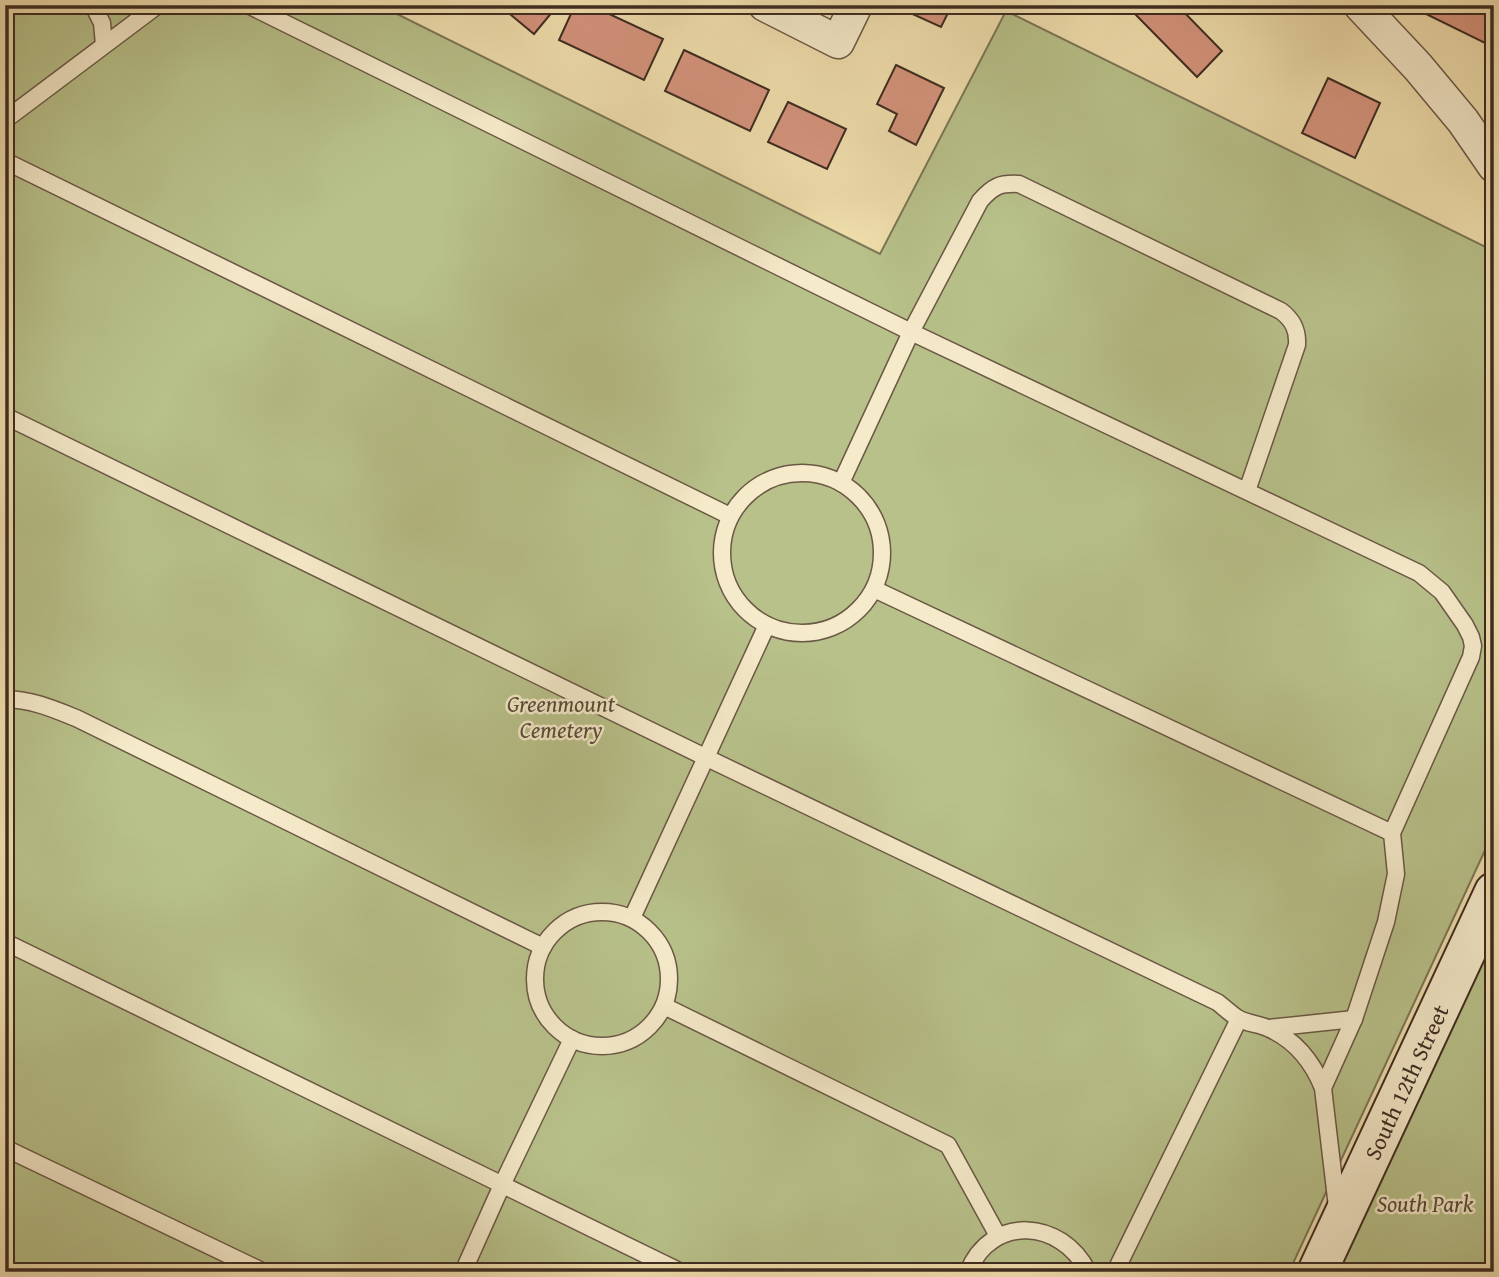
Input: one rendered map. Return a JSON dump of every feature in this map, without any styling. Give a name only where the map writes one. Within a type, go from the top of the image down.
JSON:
[{"type":"street","points":[[765,5],[838,43],[856,5]]},
{"type":"street","points":[[1360,5],[1463,121],[1494,166]]},
{"type":"street","name":"South 12th Street","points":[[1317,1272],[1494,891]]},
{"type":"lane","points":[[93,5],[102,23],[104,45]]},
{"type":"lane","points":[[5,120],[158,5]]},
{"type":"lane","points":[[248,5],[911,332],[1419,573],[1442,592],[1471,637],[1471,657],[1392,833],[1396,874],[1386,922],[1354,1018],[1324,1088]]},
{"type":"lane","points":[[5,161],[730,516]]},
{"type":"lane","points":[[841,483],[911,332],[980,201],[990,190],[1004,183],[1019,184],[1281,311],[1293,322],[1297,345],[1247,491]]},
{"type":"lane","points":[[5,416],[707,758],[1217,1002],[1239,1019],[1269,1028],[1289,1040],[1317,1074],[1324,1088],[1339,1226]]},
{"type":"lane","points":[[800,472],[825,476],[841,483],[857,494],[872,513],[881,537],[882,559],[874,589],[862,606],[844,622],[824,630],[801,633],[779,630],[767,625],[738,602],[727,582],[722,562],[722,540],[730,516],[754,488],[776,477],[800,472]]},
{"type":"lane","points":[[874,589],[1392,833]]},
{"type":"lane","points":[[632,918],[767,625]]},
{"type":"lane","points":[[5,699],[25,699],[76,718],[542,947]]},
{"type":"lane","points":[[592,912],[612,912],[632,918],[649,930],[661,945],[668,964],[670,985],[660,1015],[645,1031],[626,1042],[608,1046],[587,1045],[572,1039],[555,1027],[543,1010],[536,991],[535,969],[542,947],[558,928],[575,917],[592,912]]},
{"type":"lane","points":[[5,942],[681,1272]]},
{"type":"lane","points":[[664,1006],[948,1145],[998,1236]]},
{"type":"lane","points":[[1269,1028],[1354,1018]]},
{"type":"lane","points":[[1115,1272],[1239,1019]]},
{"type":"lane","points":[[463,1272],[572,1039]]},
{"type":"lane","points":[[5,1148],[264,1272]]},
{"type":"lane","points":[[968,1272],[982,1249],[998,1236],[1022,1230],[1040,1232],[1069,1247],[1087,1272]]},
{"type":"green space","name":"Greenmount Cemetery","points":[[5,5],[379,5],[880,254],[1006,11],[1494,251],[1494,831],[1289,1272],[5,1272]]},
{"type":"green space","name":"South Park","points":[[1494,892],[1494,1272],[1317,1272]]},
{"type":"building","points":[[499,5],[558,5],[534,34]]},
{"type":"building","points":[[575,5],[590,5],[663,39],[644,80],[559,40]]},
{"type":"building","points":[[911,5],[952,5],[941,27],[908,12]]},
{"type":"building","points":[[1142,5],[1177,5],[1222,51],[1197,77],[1134,13]]},
{"type":"building","points":[[1423,5],[1494,5],[1494,30],[1487,44],[1420,11]]},
{"type":"building","points":[[684,50],[769,90],[750,131],[665,91]]},
{"type":"building","points":[[896,65],[944,88],[916,145],[889,131],[897,114],[877,104]]},
{"type":"building","points":[[1328,78],[1380,103],[1355,158],[1302,133]]},
{"type":"building","points":[[788,102],[846,129],[827,169],[768,142]]}]
